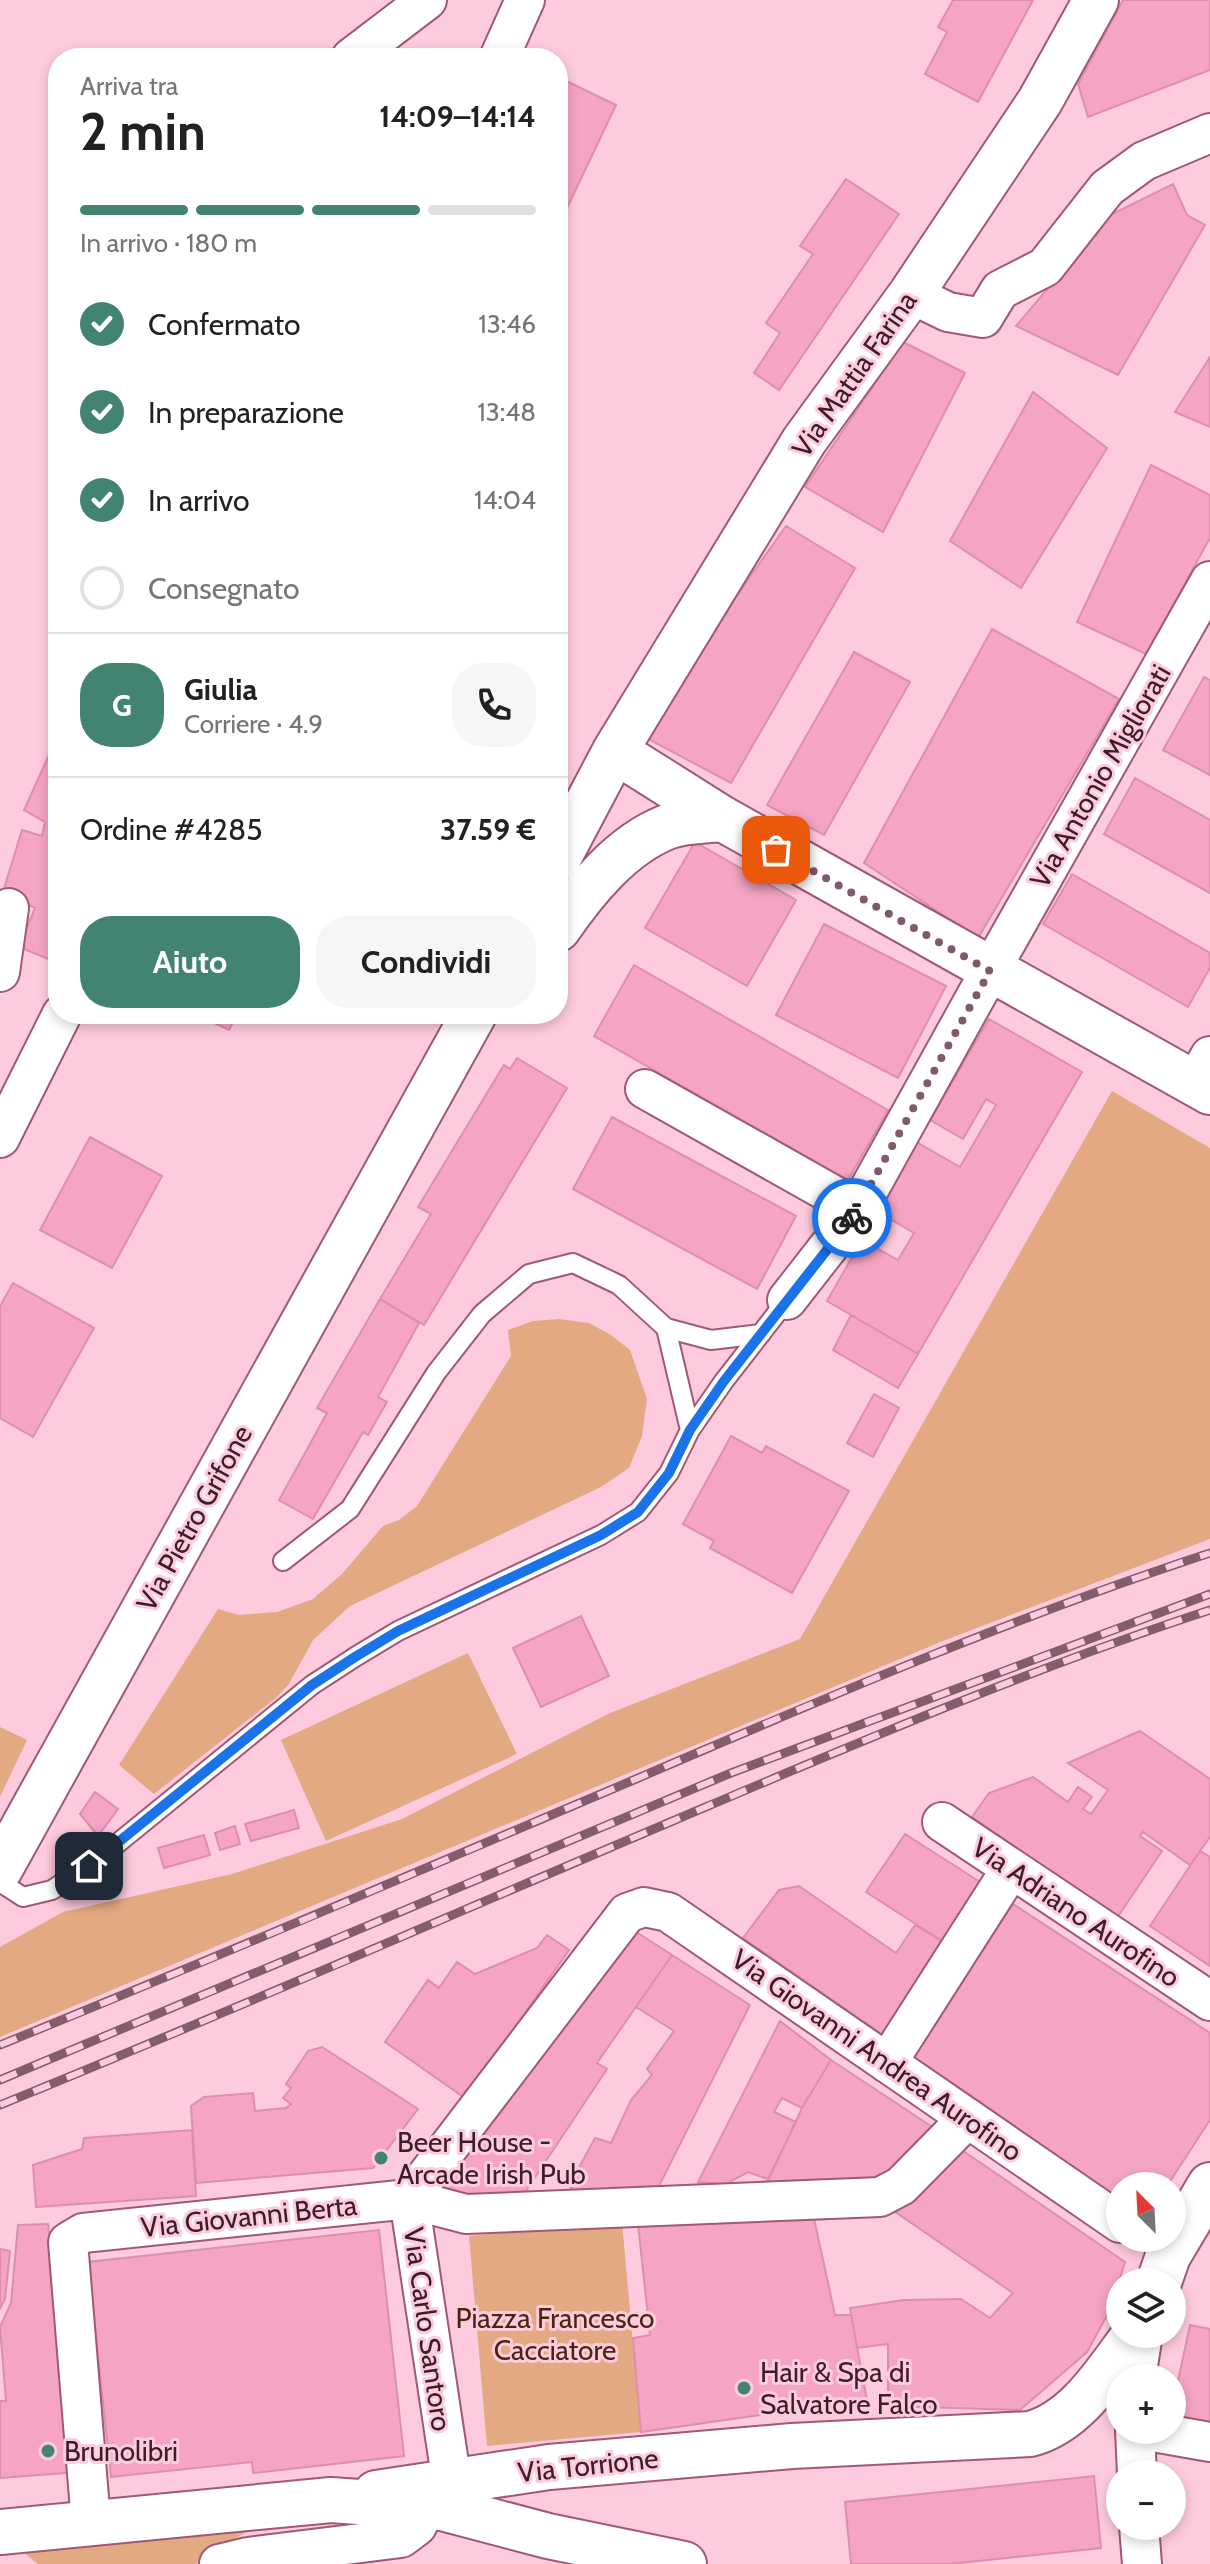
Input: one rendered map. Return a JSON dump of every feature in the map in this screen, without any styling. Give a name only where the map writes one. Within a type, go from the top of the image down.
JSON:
[{"type":"street","points":[[364,48],[427,0]]},
{"type":"street","points":[[503,48],[525,0]]},
{"type":"street","name":"Via Mattia Farina","points":[[615,751],[804,441],[911,294],[1040,101],[1096,0]]},
{"type":"street","points":[[911,294],[948,312],[983,318],[1000,290],[1045,267],[1107,188],[1144,161],[1210,133]]},
{"type":"street","name":"Via Antonio Migliorati","points":[[787,1300],[858,1209],[1210,581]]},
{"type":"street","points":[[568,840],[615,751],[723,819],[990,971],[1205,1077]]},
{"type":"street","points":[[568,915],[585,890],[637,845],[666,827],[723,819]]},
{"type":"street","points":[[0,972],[9,908]]},
{"type":"street","points":[[0,1138],[57,1024]]},
{"type":"street","name":"Via Pietro Grifone","points":[[0,1869],[469,1024]]},
{"type":"street","name":"Via Pietro Grifone","points":[[390,1167],[490,1024]]},
{"type":"street","points":[[645,1089],[858,1209]]},
{"type":"street","name":"Via Adriano Aurofino","points":[[942,1822],[1210,2001]]},
{"type":"street","points":[[887,2063],[1011,1869]]},
{"type":"street","name":"Via Giovanni Andrea Aurofino","points":[[627,1913],[644,1907],[668,1912],[1106,2213]]},
{"type":"street","name":"Via Carlo Santoro","points":[[440,2494],[409,2199],[627,1913]]},
{"type":"street","name":"Via Giovanni Berta","points":[[91,2522],[68,2242],[83,2233],[409,2199],[466,2214],[880,2197],[901,2186],[968,2118]]},
{"type":"street","points":[[1156,2259],[1210,2185]]},
{"type":"street","name":"Via Torrione","points":[[440,2494],[549,2467],[792,2446],[1030,2434],[1058,2424],[1099,2381],[1124,2348]]},
{"type":"street","points":[[1186,2438],[1210,2442]]},
{"type":"street","points":[[219,2564],[248,2557],[401,2538],[417,2526],[440,2494]]},
{"type":"street","points":[[0,2532],[331,2500],[440,2494],[469,2514],[548,2536],[684,2564]]},
{"type":"street","points":[[1140,2540],[1142,2564]]},
{"type":"lane","points":[[283,1561],[350,1509],[436,1373],[482,1314],[529,1274],[573,1263],[619,1285],[666,1328],[711,1340],[761,1334]]},
{"type":"lane","points":[[0,1882],[23,1897],[52,1890],[102,1856],[312,1685],[355,1657],[398,1631],[601,1535],[638,1512],[669,1473],[690,1430],[787,1300]]},
{"type":"lane","points":[[666,1328],[690,1430]]},
{"type":"green space","points":[[1112,1091],[1210,1148],[1210,1539],[943,1641],[0,2037],[0,1947],[63,1912],[232,1874],[402,1819],[610,1713],[800,1639]]},
{"type":"green space","points":[[559,1319],[589,1323],[630,1350],[647,1399],[642,1436],[629,1468],[601,1487],[350,1606],[313,1640],[289,1684],[277,1697],[154,1794],[119,1765],[218,1609],[239,1615],[277,1612],[313,1599],[342,1574],[383,1526],[399,1520],[417,1506],[511,1356],[508,1330],[533,1321]]},
{"type":"green space","points":[[468,1653],[517,1754],[326,1841],[281,1740]]},
{"type":"green space","points":[[0,1727],[27,1740],[0,1797]]},
{"type":"green space","name":"Piazza Francesco Cacciatore","points":[[622,2222],[641,2432],[487,2446],[469,2236]]},
{"type":"green space","points":[[257,2526],[196,2564],[38,2564],[24,2553]]},
{"type":"building","points":[[953,0],[1033,0],[978,102],[925,74],[947,32],[938,27]]},
{"type":"building","points":[[1123,0],[1210,0],[1210,70],[1088,117],[1078,84]]},
{"type":"building","points":[[568,82],[616,105],[568,206]]},
{"type":"building","points":[[846,179],[899,214],[779,390],[754,373],[780,333],[766,323],[813,254],[800,246]]},
{"type":"building","points":[[1173,184],[1187,215],[1205,225],[1118,375],[1016,326],[1110,215]]},
{"type":"building","points":[[903,342],[965,373],[883,532],[805,487]]},
{"type":"building","points":[[1210,357],[1210,427],[1175,412]]},
{"type":"building","points":[[1033,392],[1107,448],[1021,588],[950,541]]},
{"type":"building","points":[[1151,465],[1210,495],[1210,538],[1146,654],[1077,622]]},
{"type":"building","points":[[786,526],[855,568],[731,783],[639,734]]},
{"type":"building","points":[[992,629],[1119,699],[978,938],[864,863]]},
{"type":"building","points":[[854,652],[910,682],[824,835],[767,805]]},
{"type":"building","points":[[1204,677],[1210,680],[1210,775],[1163,750]]},
{"type":"building","points":[[48,757],[48,959],[19,947],[35,908],[3,892],[22,830],[42,836],[45,822],[24,810]]},
{"type":"building","points":[[1135,778],[1210,820],[1210,893],[1104,834]]},
{"type":"building","points":[[695,842],[796,900],[747,986],[645,928]]},
{"type":"building","points":[[1072,874],[1210,953],[1210,968],[1188,1007],[1043,924]]},
{"type":"building","points":[[824,924],[946,986],[898,1078],[776,1015]]},
{"type":"building","points":[[634,965],[888,1110],[848,1180],[594,1036]]},
{"type":"building","points":[[989,1019],[1082,1072],[918,1354],[827,1301],[862,1240],[898,1260],[914,1233],[873,1209],[913,1140],[960,1167],[996,1105],[986,1099],[963,1139],[930,1120]]},
{"type":"building","points":[[216,1024],[232,1024],[229,1030]]},
{"type":"building","points":[[517,1058],[567,1088],[424,1325],[380,1299],[431,1214],[418,1207],[504,1065],[510,1069]]},
{"type":"building","points":[[612,1117],[796,1216],[757,1289],[573,1189]]},
{"type":"building","points":[[90,1137],[162,1176],[112,1268],[40,1230]]},
{"type":"building","points":[[13,1283],[94,1328],[33,1437],[0,1418],[0,1306]]},
{"type":"building","points":[[380,1299],[419,1323],[378,1397],[387,1402],[368,1435],[363,1432],[313,1519],[279,1500],[327,1413],[317,1408]]},
{"type":"building","points":[[851,1315],[918,1354],[898,1388],[833,1350]]},
{"type":"building","points":[[874,1394],[899,1408],[873,1457],[847,1443]]},
{"type":"building","points":[[731,1436],[762,1453],[766,1446],[849,1491],[792,1593],[710,1548],[714,1541],[683,1524]]},
{"type":"building","points":[[581,1616],[609,1676],[541,1707],[513,1648]]},
{"type":"building","points":[[1140,1731],[1210,1779],[1210,1837],[1190,1865],[1143,1832],[1140,1836],[1162,1851],[1117,1918],[972,1817],[989,1793],[1033,1777],[1068,1802],[1078,1787],[1092,1797],[1083,1809],[1091,1814],[1108,1790],[1068,1763]]},
{"type":"building","points":[[95,1792],[118,1809],[98,1836],[80,1814]]},
{"type":"building","points":[[294,1810],[299,1828],[251,1841],[245,1824]]},
{"type":"building","points":[[235,1826],[240,1844],[220,1850],[215,1833]]},
{"type":"building","points":[[905,1834],[988,1887],[950,1946],[866,1892]]},
{"type":"building","points":[[204,1835],[210,1855],[164,1868],[158,1848]]},
{"type":"building","points":[[1200,1851],[1210,1857],[1210,1966],[1150,1926]]},
{"type":"building","points":[[799,1886],[896,1953],[915,1925],[950,1946],[890,2040],[743,1938],[779,1890]]},
{"type":"building","points":[[1013,1904],[1210,2033],[1210,2120],[1176,2172],[1106,2172],[1106,2190],[909,2061]]},
{"type":"building","points":[[624,1924],[672,1955],[597,2063],[607,2069],[526,2191],[465,2196],[443,2186]]},
{"type":"building","points":[[547,1935],[569,1950],[465,2098],[385,2042],[428,1980],[439,1988],[457,1962],[475,1974],[537,1948]]},
{"type":"building","points":[[672,1955],[750,2005],[658,2188],[578,2194],[569,2186],[595,2138],[611,2143],[631,2100],[652,2075],[647,2069],[674,2031],[636,2007]]},
{"type":"building","points":[[780,2021],[831,2060],[802,2108],[782,2098],[774,2112],[796,2122],[768,2179],[748,2172],[726,2184],[698,2182]]},
{"type":"building","points":[[322,2047],[418,2109],[373,2168],[196,2183],[191,2106],[204,2097],[253,2093],[255,2111],[286,2108],[291,2104],[283,2098],[291,2088],[286,2084],[308,2051]]},
{"type":"building","points":[[831,2060],[940,2132],[895,2169],[863,2182],[766,2185],[802,2108]]},
{"type":"building","points":[[192,2130],[196,2196],[36,2207],[33,2165],[82,2149],[84,2138]]},
{"type":"building","points":[[956,2146],[1106,2249],[1106,2252],[1125,2262],[1123,2268],[1106,2268],[1106,2317],[1087,2352],[1020,2410],[888,2406],[888,2344],[857,2348],[850,2308],[904,2300],[961,2299],[990,2318],[1013,2293],[894,2211]]},
{"type":"building","points":[[813,2214],[835,2315],[851,2315],[867,2400],[641,2432],[633,2338],[650,2335],[638,2224]]},
{"type":"building","points":[[48,2224],[79,2472],[0,2478],[0,2401],[6,2401],[0,2327],[11,2303],[18,2225]]},
{"type":"building","points":[[379,2230],[404,2456],[253,2473],[252,2462],[111,2477],[88,2262]]},
{"type":"building","points":[[0,2249],[10,2251],[5,2299],[0,2309]]},
{"type":"building","points":[[1190,2325],[1210,2329],[1210,2429],[1186,2425],[1186,2364],[1182,2364]]},
{"type":"building","points":[[1094,2476],[1101,2548],[950,2564],[851,2564],[845,2502]]},
{"type":"railway","points":[[0,2045],[920,1660],[1064,1604],[1210,1553]]},
{"type":"railway","points":[[0,2080],[731,1773],[1210,1594]]},
{"type":"railway","points":[[0,2105],[895,1728],[1083,1654],[1210,1610]]},
{"type":"way so far","points":[[776,850],[990,971],[852,1218]]},
{"type":"place","name":"Beer House - Arcade Irish Pub","points":[[381,2158]]},
{"type":"place","name":"Hair & Spa di Salvatore Falco","points":[[744,2388]]},
{"type":"place","name":"Brunolibri","points":[[48,2451]]},
{"type":"route","points":[[89,1866],[312,1685],[355,1657],[398,1631],[601,1535],[638,1512],[669,1473],[690,1430],[724,1381],[852,1218]]}]
